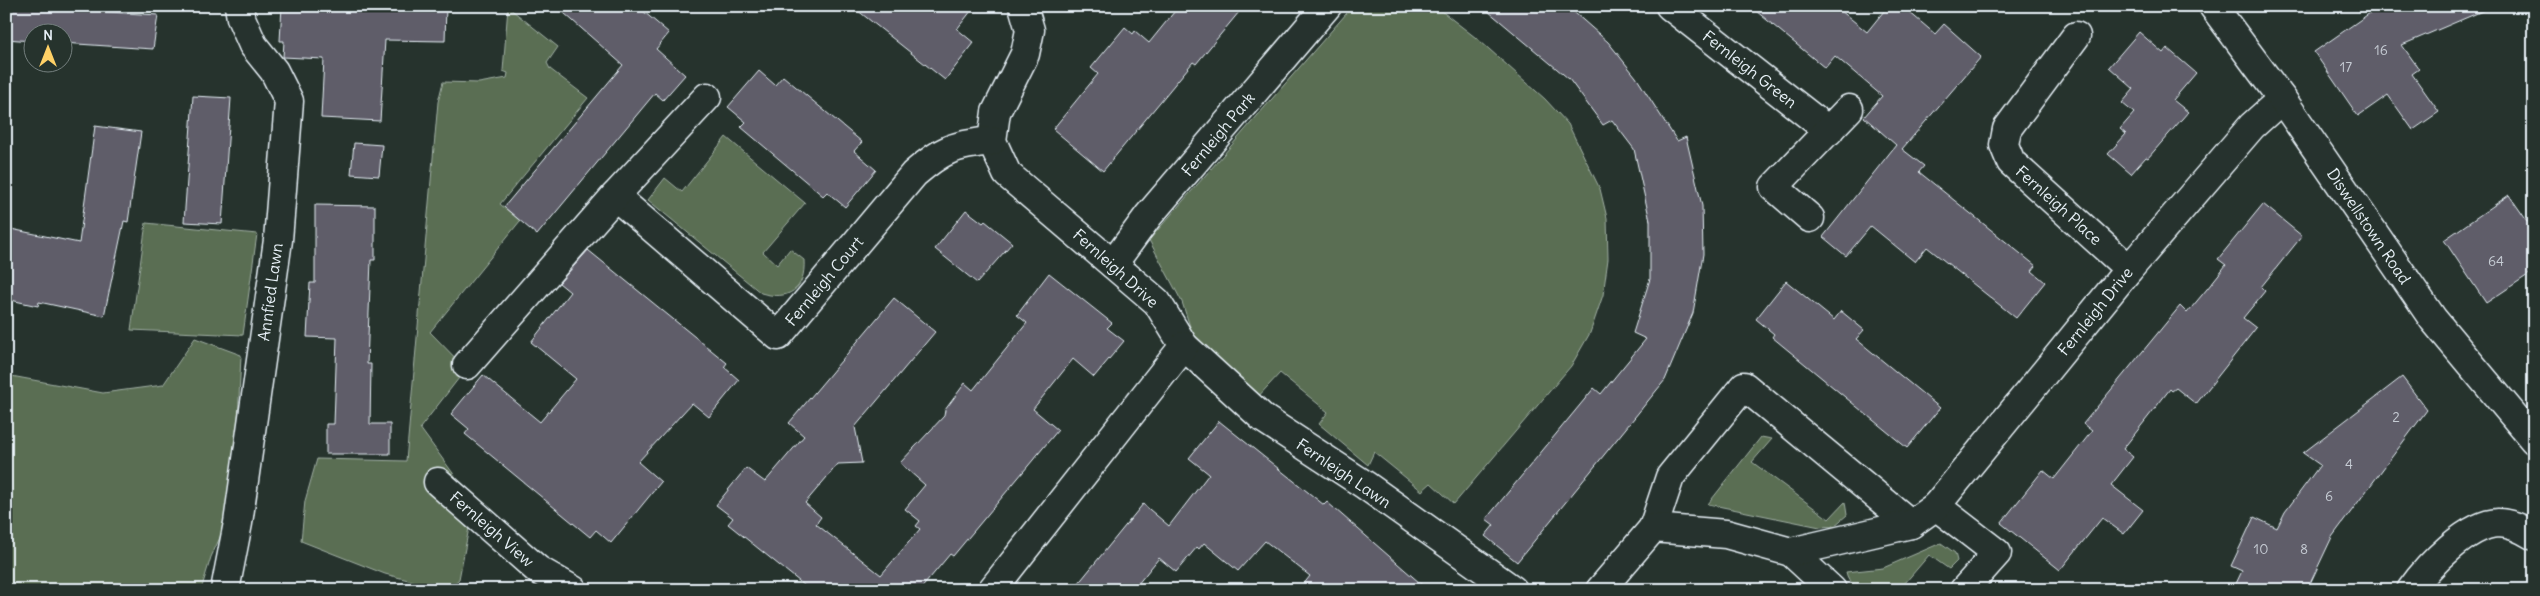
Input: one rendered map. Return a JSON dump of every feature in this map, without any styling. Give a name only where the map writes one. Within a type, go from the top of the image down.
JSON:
[{"type":"street","name":"Annfied Lawn","points":[[225,590],[238,523],[278,240],[289,101],[274,71],[253,45],[241,18],[239,6]]},
{"type":"street","points":[[992,142],[996,112],[1027,46],[1030,30],[1023,6]]},
{"type":"street","name":"Fernleigh Park","points":[[1113,264],[1149,215],[1327,6]]},
{"type":"street","name":"Fernleigh Green","points":[[1670,6],[1829,131]]},
{"type":"street","name":"Diswellstown Road","points":[[2213,6],[2282,99],[2433,319],[2534,440]]},
{"type":"street","name":"Fernleigh Place","points":[[2076,36],[2007,129],[2004,144],[2011,162],[2130,269]]},
{"type":"street","points":[[468,365],[615,196],[707,97]]},
{"type":"street","name":"Fernleigh Drive","points":[[1653,528],[1726,534],[1791,552],[1911,524],[1936,506],[2130,269],[2257,121],[2282,99]]},
{"type":"street","points":[[1810,218],[1774,187],[1849,108]]},
{"type":"street","name":"Fernleigh Court","points":[[615,196],[778,336],[914,174],[942,152],[962,144],[992,142]]},
{"type":"street","name":"Fernleigh Drive","points":[[992,142],[1007,174],[1157,302],[1184,346]]},
{"type":"street","points":[[992,590],[1184,346]]},
{"type":"street","name":"Fernleigh Lawn","points":[[1184,346],[1264,419],[1365,485],[1513,590]]},
{"type":"street","points":[[1600,590],[1653,528],[1670,478],[1744,386],[1911,524]]},
{"type":"street","name":"Fernleigh View","points":[[438,482],[538,570],[573,590]]},
{"type":"street","points":[[1936,506],[1997,553],[1964,590]]},
{"type":"street","points":[[2411,590],[2464,537],[2488,524],[2513,525],[2534,536]]},
{"type":"street","points":[[1791,552],[1832,590]]},
{"type":"green space","points":[[1353,6],[1435,6],[1480,41],[1545,99],[1568,124],[1600,189],[1607,218],[1608,259],[1603,295],[1590,333],[1571,366],[1454,504],[1431,483],[1422,491],[1374,452],[1368,465],[1319,424],[1328,412],[1280,373],[1255,400],[1195,342],[1182,302],[1149,240]]},
{"type":"green space","points":[[508,7],[558,47],[547,63],[550,69],[588,98],[500,204],[520,221],[430,332],[466,369],[420,428],[474,502],[459,579],[447,590],[385,574],[301,541],[305,501],[317,459],[406,461],[438,102],[443,82],[479,83],[507,78],[508,73],[503,71]]},
{"type":"green space","points":[[726,137],[805,203],[763,252],[777,265],[790,249],[804,260],[802,279],[793,291],[787,294],[771,295],[761,293],[648,200],[665,178],[682,192]]},
{"type":"green space","points":[[146,223],[257,234],[243,335],[131,330]]},
{"type":"green space","points":[[195,338],[241,355],[234,507],[211,557],[201,590],[6,590],[6,375],[103,393],[163,385]]},
{"type":"green space","points":[[1761,437],[1772,439],[1752,462],[1829,519],[1845,502],[1847,515],[1834,526],[1820,527],[1708,504]]},
{"type":"green space","points":[[1941,543],[1955,553],[1957,561],[1949,569],[1929,555],[1899,590],[1867,590],[1860,588],[1854,585],[1846,572],[1883,568]]},
{"type":"building","points":[[6,6],[43,6],[43,8],[158,15],[153,49],[72,44],[72,22],[22,22],[22,40],[6,39]]},
{"type":"building","points":[[282,6],[446,6],[445,41],[385,40],[380,121],[321,118],[324,59],[283,57],[284,41],[280,41]]},
{"type":"building","points":[[556,6],[637,6],[669,33],[656,49],[685,75],[663,100],[655,93],[537,235],[504,207],[623,65]]},
{"type":"building","points":[[852,6],[975,6],[957,29],[974,43],[945,80]]},
{"type":"building","points":[[1179,6],[1244,6],[1196,64],[1193,62],[1103,171],[1053,129],[1098,74],[1091,68],[1125,27],[1133,34],[1135,31],[1149,43]]},
{"type":"building","points":[[1482,6],[1567,6],[1608,42],[1636,77],[1677,141],[1686,137],[1702,206],[1703,254],[1693,313],[1665,380],[1517,562],[1485,536],[1494,525],[1486,519],[1594,388],[1601,394],[1646,339],[1633,333],[1650,279],[1650,221],[1634,149],[1612,120],[1603,125],[1569,79]]},
{"type":"building","points":[[1750,6],[1835,6],[1867,32],[1888,6],[1902,6],[1935,34],[1944,24],[1981,57],[1902,149],[1924,166],[1919,172],[2036,266],[2032,271],[2045,282],[2016,318],[1927,247],[1915,262],[1871,226],[1846,256],[1823,237],[1896,145],[1864,117],[1882,96],[1835,56],[1825,68]]},
{"type":"building","points":[[2380,6],[2494,6],[2402,45],[2419,69],[2412,74],[2439,112],[2413,130],[2388,95],[2358,116],[2314,52]]},
{"type":"building","points":[[2139,32],[2163,53],[2167,48],[2196,73],[2173,100],[2188,112],[2148,158],[2146,157],[2131,174],[2108,154],[2126,134],[2120,129],[2134,113],[2122,103],[2134,89],[2109,67]]},
{"type":"building","points":[[759,71],[775,85],[783,76],[862,142],[854,151],[876,170],[845,207],[827,192],[823,196],[741,127],[746,122],[728,107]]},
{"type":"building","points":[[193,96],[231,98],[222,224],[184,222]]},
{"type":"building","points":[[95,126],[141,132],[128,222],[124,221],[104,316],[39,302],[38,306],[6,299],[6,228],[79,243]]},
{"type":"building","points":[[354,143],[382,145],[379,176],[351,174]]},
{"type":"building","points":[[2509,195],[2534,231],[2534,271],[2486,303],[2444,240]]},
{"type":"building","points":[[2263,204],[2302,236],[2261,287],[2265,291],[2243,318],[2256,328],[2196,404],[2176,388],[2172,391],[2170,389],[2123,449],[2133,457],[2111,485],[2143,510],[2124,534],[2102,518],[2060,570],[2001,523],[2043,470],[2054,479],[2092,431],[2083,424],[2180,306],[2187,313],[2207,289],[2226,265],[2218,259]]},
{"type":"building","points":[[315,205],[375,206],[375,260],[371,260],[367,364],[371,364],[370,424],[390,424],[390,454],[326,454],[326,424],[334,424],[337,338],[307,337],[310,283],[315,283]]},
{"type":"building","points":[[966,210],[983,223],[985,221],[1012,243],[977,283],[935,249]]},
{"type":"building","points":[[588,250],[727,363],[724,367],[739,380],[709,417],[692,403],[638,462],[661,482],[611,543],[596,530],[590,537],[465,434],[469,429],[451,414],[483,375],[540,422],[576,379],[531,342],[570,292],[559,283]]},
{"type":"building","points":[[1049,273],[1112,323],[1107,328],[1124,341],[1094,377],[1073,359],[1033,409],[1058,430],[953,556],[950,554],[920,590],[810,590],[728,524],[733,518],[716,505],[746,468],[765,482],[804,436],[789,423],[894,298],[935,332],[855,427],[862,463],[838,464],[805,503],[821,517],[816,524],[881,575],[920,529],[916,526],[920,521],[905,509],[925,485],[900,463],[944,416],[945,410],[965,383],[973,390],[1027,323],[1017,315]]},
{"type":"building","points":[[1786,281],[1834,320],[1841,311],[1864,330],[1856,339],[1940,408],[1907,448],[1772,337],[1774,334],[1756,319]]},
{"type":"building","points":[[2402,377],[2427,410],[2332,537],[2307,590],[2233,590],[2242,571],[2231,566],[2254,517],[2277,528],[2285,512],[2320,465],[2303,453]]},
{"type":"building","points":[[1219,421],[1324,505],[1327,502],[1428,590],[1299,590],[1310,576],[1265,541],[1238,571],[1204,543],[1199,549],[1197,547],[1176,572],[1159,558],[1133,590],[1073,590],[1143,504],[1169,526],[1209,474],[1189,458]]}]
